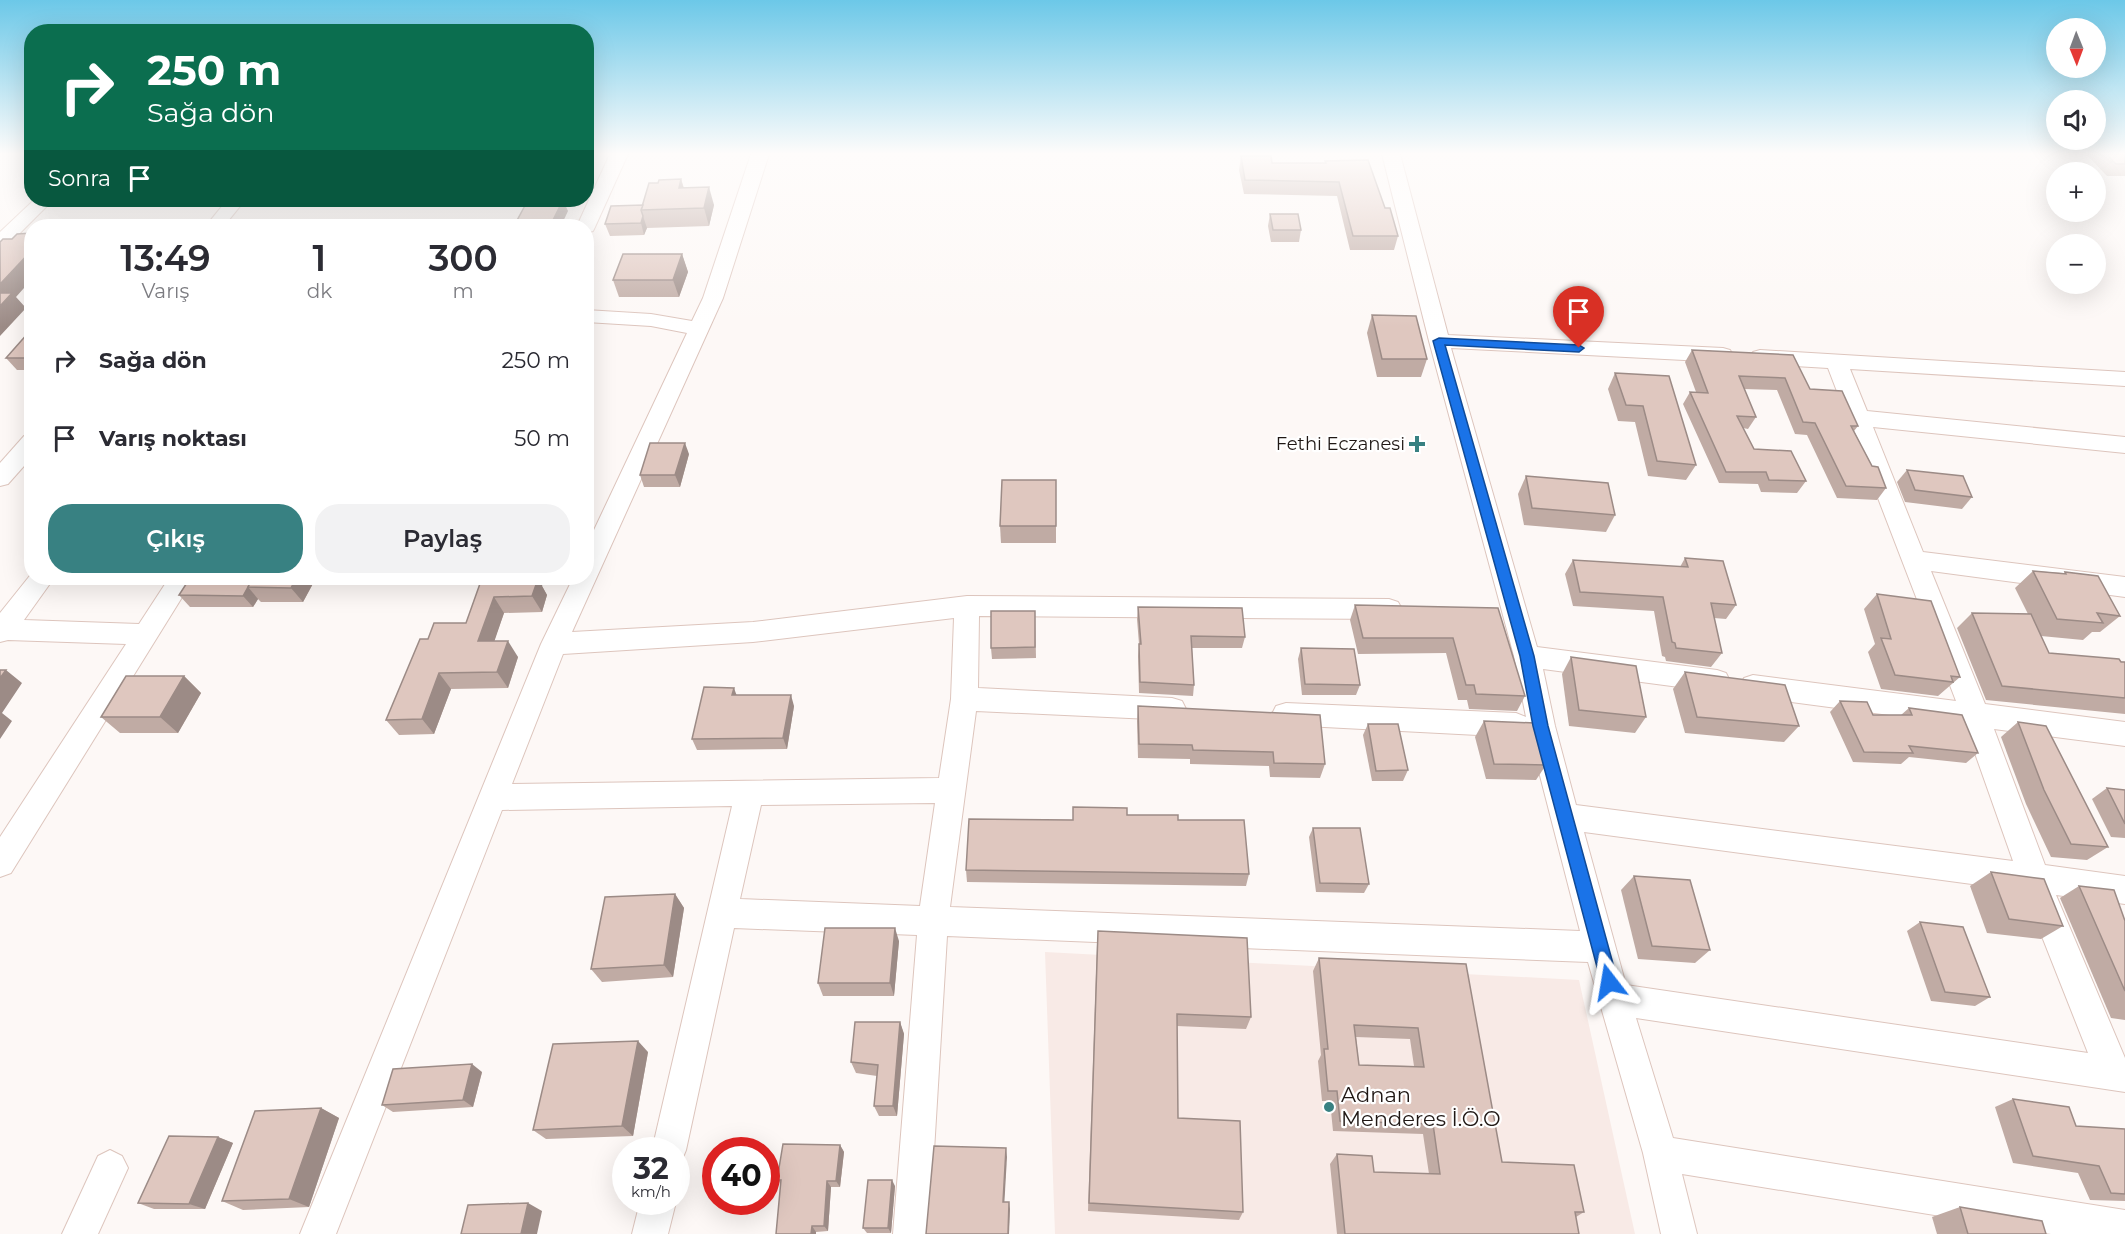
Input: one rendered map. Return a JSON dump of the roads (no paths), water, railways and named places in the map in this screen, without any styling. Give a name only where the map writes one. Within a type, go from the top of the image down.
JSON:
[{"type":"street","points":[[594,559],[713,298],[741,212]]},
{"type":"street","points":[[1406,212],[1439,341],[1501,611],[1527,656],[1541,726],[1564,816],[1614,999],[1660,1153],[1679,1234]]},
{"type":"street","points":[[0,242],[24,219]]},
{"type":"street","points":[[594,316],[651,320],[699,329]]},
{"type":"street","points":[[1439,341],[1836,361],[2125,379]]},
{"type":"street","points":[[1836,361],[1975,714],[2034,877],[2119,1075]]},
{"type":"street","points":[[1858,418],[2125,445]]},
{"type":"street","points":[[0,478],[24,451]]},
{"type":"street","points":[[1915,560],[2125,587]]},
{"type":"street","points":[[1,630],[36,585]]},
{"type":"street","points":[[0,863],[177,585]]},
{"type":"street","points":[[318,1234],[554,644],[582,585]]},
{"type":"street","points":[[554,644],[753,632],[968,606],[1408,609]]},
{"type":"street","points":[[911,1234],[933,922],[949,790],[964,699],[968,606]]},
{"type":"street","points":[[1,630],[145,634]]},
{"type":"street","points":[[1527,656],[2125,734]]},
{"type":"street","points":[[964,699],[1199,710]]},
{"type":"street","points":[[1258,713],[1541,726]]},
{"type":"street","points":[[494,797],[949,790]]},
{"type":"street","points":[[672,1137],[749,793]]},
{"type":"street","points":[[1564,816],[2125,890]]},
{"type":"street","points":[[722,913],[1600,947]]},
{"type":"street","points":[[1614,999],[2119,1075]]},
{"type":"street","points":[[1660,1153],[2125,1228]]},
{"type":"street","points":[[80,1234],[110,1168]]},
{"type":"street","points":[[650,1234],[655,1215]]},
{"type":"place","name":"Fethi Eczanesi","points":[[1417,444]]},
{"type":"place","name":"Adnan Menderes İ.Ö.O","points":[[1329,1107]]}]
